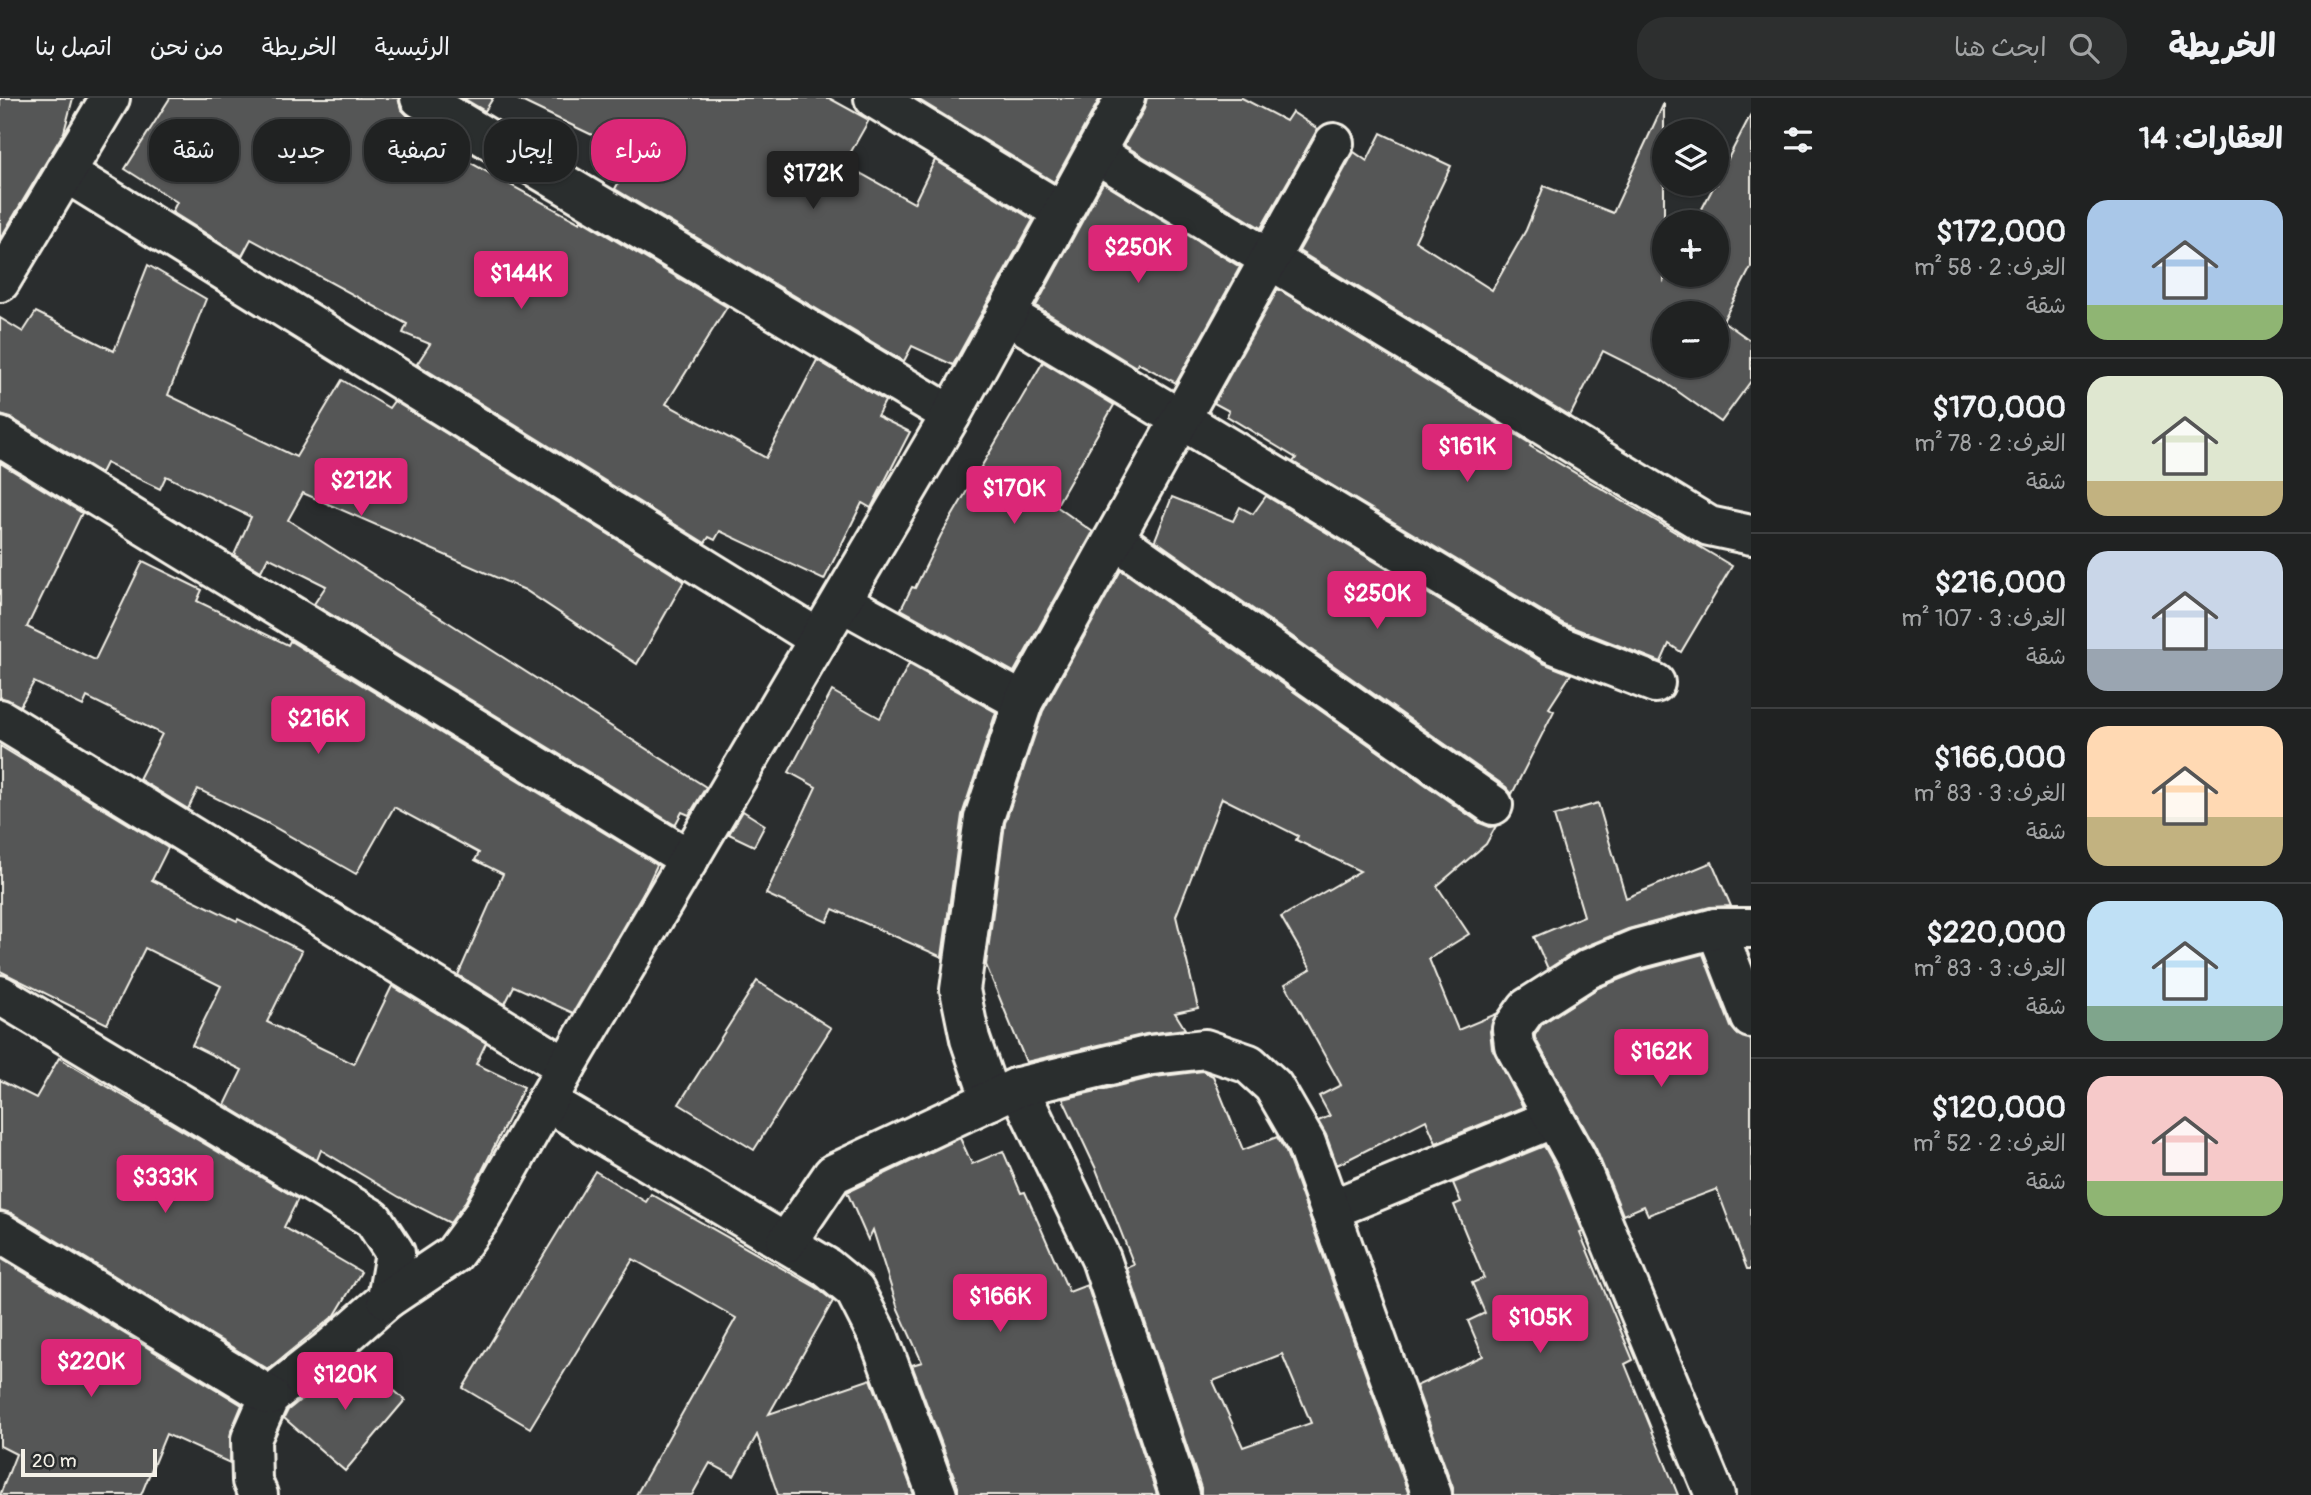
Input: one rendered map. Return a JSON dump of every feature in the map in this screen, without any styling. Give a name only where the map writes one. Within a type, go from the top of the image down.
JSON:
[{"type":"street","points":[[0,282],[110,98]]},
{"type":"street","points":[[420,98],[951,415]]},
{"type":"street","points":[[874,98],[1062,212]]},
{"type":"street","points":[[258,1495],[252,1481],[251,1439],[270,1396],[387,1300],[454,1254],[482,1216],[546,1101],[951,415],[1125,98]]},
{"type":"street","points":[[1180,1495],[1101,1259],[970,1039],[960,990],[984,818],[1023,702],[1334,143]]},
{"type":"street","points":[[1095,153],[1709,526],[1751,535]]},
{"type":"street","points":[[65,173],[819,639]]},
{"type":"street","points":[[1006,314],[1553,644],[1656,683]]},
{"type":"street","points":[[0,437],[689,859]]},
{"type":"street","points":[[1115,539],[1493,805]]},
{"type":"street","points":[[842,602],[1023,702]]},
{"type":"street","points":[[0,719],[566,1067]]},
{"type":"street","points":[[1715,1495],[1577,1160],[1514,1045],[1512,1028],[1527,1007],[1588,969],[1636,948],[1733,928],[1751,1018]]},
{"type":"street","points":[[0,995],[373,1219],[395,1253],[387,1300]]},
{"type":"street","points":[[786,1243],[833,1174],[1004,1093],[1152,1055],[1205,1049],[1249,1064],[1273,1086],[1306,1143],[1432,1495]]},
{"type":"street","points":[[546,1101],[826,1267],[855,1291],[880,1338],[937,1495]]},
{"type":"street","points":[[1330,1210],[1554,1118]]},
{"type":"street","points":[[816,1196],[826,1267]]},
{"type":"street","points":[[0,1232],[270,1396]]},
{"type":"building","points":[[0,98],[73,98],[64,132],[0,239]]},
{"type":"building","points":[[170,98],[398,98],[401,109],[412,119],[364,119],[364,182],[470,182],[470,163],[484,170],[484,182],[505,182],[580,223],[581,220],[727,307],[666,404],[766,458],[817,360],[885,401],[877,416],[910,432],[871,508],[862,503],[824,580],[720,531],[715,540],[709,537],[705,543],[417,364],[430,344],[403,333],[407,324],[251,239],[242,256],[172,212],[177,202],[125,169],[149,131],[149,182],[239,182],[239,119],[157,119]]},
{"type":"building","points":[[463,98],[493,98],[485,111]]},
{"type":"building","points":[[515,98],[829,98],[869,120],[844,164],[914,203],[935,160],[1033,220],[953,365],[912,346],[904,361],[615,189],[619,182],[686,182],[686,119],[591,119],[591,134],[577,128],[577,119],[559,119]]},
{"type":"building","points":[[916,98],[1100,98],[1054,182]]},
{"type":"building","points":[[1147,98],[1242,98],[1286,121],[1292,112],[1318,129],[1261,228],[1124,145],[1144,109]]},
{"type":"building","points":[[1664,103],[1664,119],[1657,119]]},
{"type":"building","points":[[1751,114],[1751,267],[1729,309],[1729,301],[1652,301],[1652,376],[1603,351],[1570,416],[1299,251],[1354,152],[1367,161],[1381,133],[1451,166],[1415,241],[1492,290],[1526,230],[1544,186],[1613,213],[1652,129],[1652,196],[1664,196],[1664,210],[1652,210],[1652,287],[1729,287],[1729,210],[1701,210],[1709,196],[1729,196],[1729,157]]},
{"type":"building","points":[[1103,183],[1240,267],[1176,383],[1138,363],[1136,367],[1036,306]]},
{"type":"building","points":[[148,265],[206,299],[168,395],[296,457],[342,380],[389,408],[394,401],[684,581],[637,664],[525,590],[303,493],[288,520],[706,787],[689,815],[682,812],[675,825],[314,604],[326,586],[268,557],[261,571],[234,555],[251,517],[166,476],[160,489],[106,463],[101,473],[11,418],[0,415],[0,318],[23,332],[36,312],[114,351]]},
{"type":"building","points":[[1278,289],[1531,444],[1530,446],[1732,566],[1681,652],[1669,644],[1661,662],[1564,624],[1293,462],[1296,458],[1227,416],[1229,411],[1214,403]]},
{"type":"building","points":[[1729,325],[1751,341],[1751,381],[1721,422],[1657,378],[1729,378]]},
{"type":"building","points":[[1043,362],[1114,405],[1056,506],[1093,532],[1014,672],[901,609],[912,587],[915,588],[941,535]]},
{"type":"building","points":[[0,463],[82,513],[27,627],[95,660],[143,561],[202,590],[197,601],[288,645],[290,641],[657,865],[573,1013],[514,986],[505,1004],[458,975],[503,874],[475,860],[479,853],[394,807],[356,874],[267,823],[198,789],[188,809],[139,779],[162,734],[87,697],[83,706],[34,682],[20,706],[0,697]]},
{"type":"building","points":[[1266,496],[1543,663],[1571,674],[1549,708],[1554,711],[1512,794],[1506,787],[1155,540],[1172,497],[1233,521],[1240,507],[1253,514]]},
{"type":"building","points":[[1121,570],[1480,823],[1496,826],[1486,844],[1437,886],[1469,934],[1429,959],[1458,1030],[1496,1014],[1490,1031],[1492,1048],[1523,1107],[1436,1143],[1426,1120],[1337,1165],[1318,1121],[1330,1116],[1319,1096],[1341,1085],[1285,984],[1311,969],[1281,917],[1360,871],[1296,840],[1298,836],[1222,798],[1176,916],[1198,1008],[1175,1013],[1185,1029],[1146,1034],[1026,1062],[986,965],[1005,823],[1043,711]]},
{"type":"building","points":[[909,664],[996,712],[962,815],[942,957],[833,909],[827,922],[766,894],[816,787],[789,772],[832,691],[880,718]]},
{"type":"building","points":[[0,746],[168,848],[152,880],[302,951],[267,1022],[354,1064],[392,986],[486,1043],[476,1064],[524,1087],[482,1171],[450,1223],[399,1197],[321,1150],[317,1160],[225,1105],[242,1070],[192,1045],[221,986],[145,948],[107,1024],[0,971]]},
{"type":"building","points":[[1598,803],[1626,898],[1712,862],[1731,906],[1710,907],[1628,929],[1579,949],[1548,969],[1534,937],[1584,916],[1554,816]]},
{"type":"building","points":[[743,811],[765,825],[754,846],[729,834]]},
{"type":"building","points":[[1703,954],[1731,1027],[1738,1035],[1750,1039],[1751,1042],[1751,1269],[1747,1269],[1717,1189],[1648,1215],[1644,1206],[1623,1215],[1596,1149],[1535,1038],[1542,1024],[1598,988],[1643,970]]},
{"type":"building","points":[[757,981],[831,1028],[754,1150],[679,1104]]},
{"type":"building","points":[[59,1058],[298,1199],[284,1227],[361,1272],[335,1315],[268,1369],[11,1213],[0,1210],[0,1080],[36,1098]]},
{"type":"building","points":[[1203,1071],[1213,1076],[1243,1150],[1277,1137],[1286,1152],[1409,1495],[1201,1495],[1201,1488],[1127,1268],[1134,1265],[1096,1169],[1063,1099],[1155,1077]],"holes":[[[1282,1354],[1311,1423],[1243,1447],[1213,1381]]]},
{"type":"building","points":[[960,1138],[972,1164],[1003,1151],[1021,1193],[1025,1192],[1069,1292],[1087,1285],[1157,1495],[958,1495],[958,1487],[912,1365],[922,1362],[898,1309],[873,1230],[868,1240],[847,1192]]},
{"type":"building","points":[[1544,1146],[1557,1169],[1583,1232],[1580,1233],[1633,1360],[1625,1364],[1678,1495],[1453,1495],[1453,1488],[1416,1386],[1483,1356],[1468,1321],[1485,1313],[1472,1283],[1484,1278],[1454,1205],[1461,1202],[1453,1183]]},
{"type":"building","points":[[595,1171],[646,1202],[651,1194],[817,1288],[833,1301],[769,1414],[871,1379],[914,1495],[778,1495],[757,1435],[734,1476],[710,1463],[692,1495],[636,1495],[736,1318],[633,1259],[530,1428],[463,1388]]},
{"type":"building","points":[[0,1258],[242,1405],[231,1431],[230,1463],[166,1434],[141,1495],[0,1495],[16,1454],[0,1446]]},
{"type":"building","points":[[355,1356],[405,1400],[345,1471],[284,1418],[288,1410]]}]
